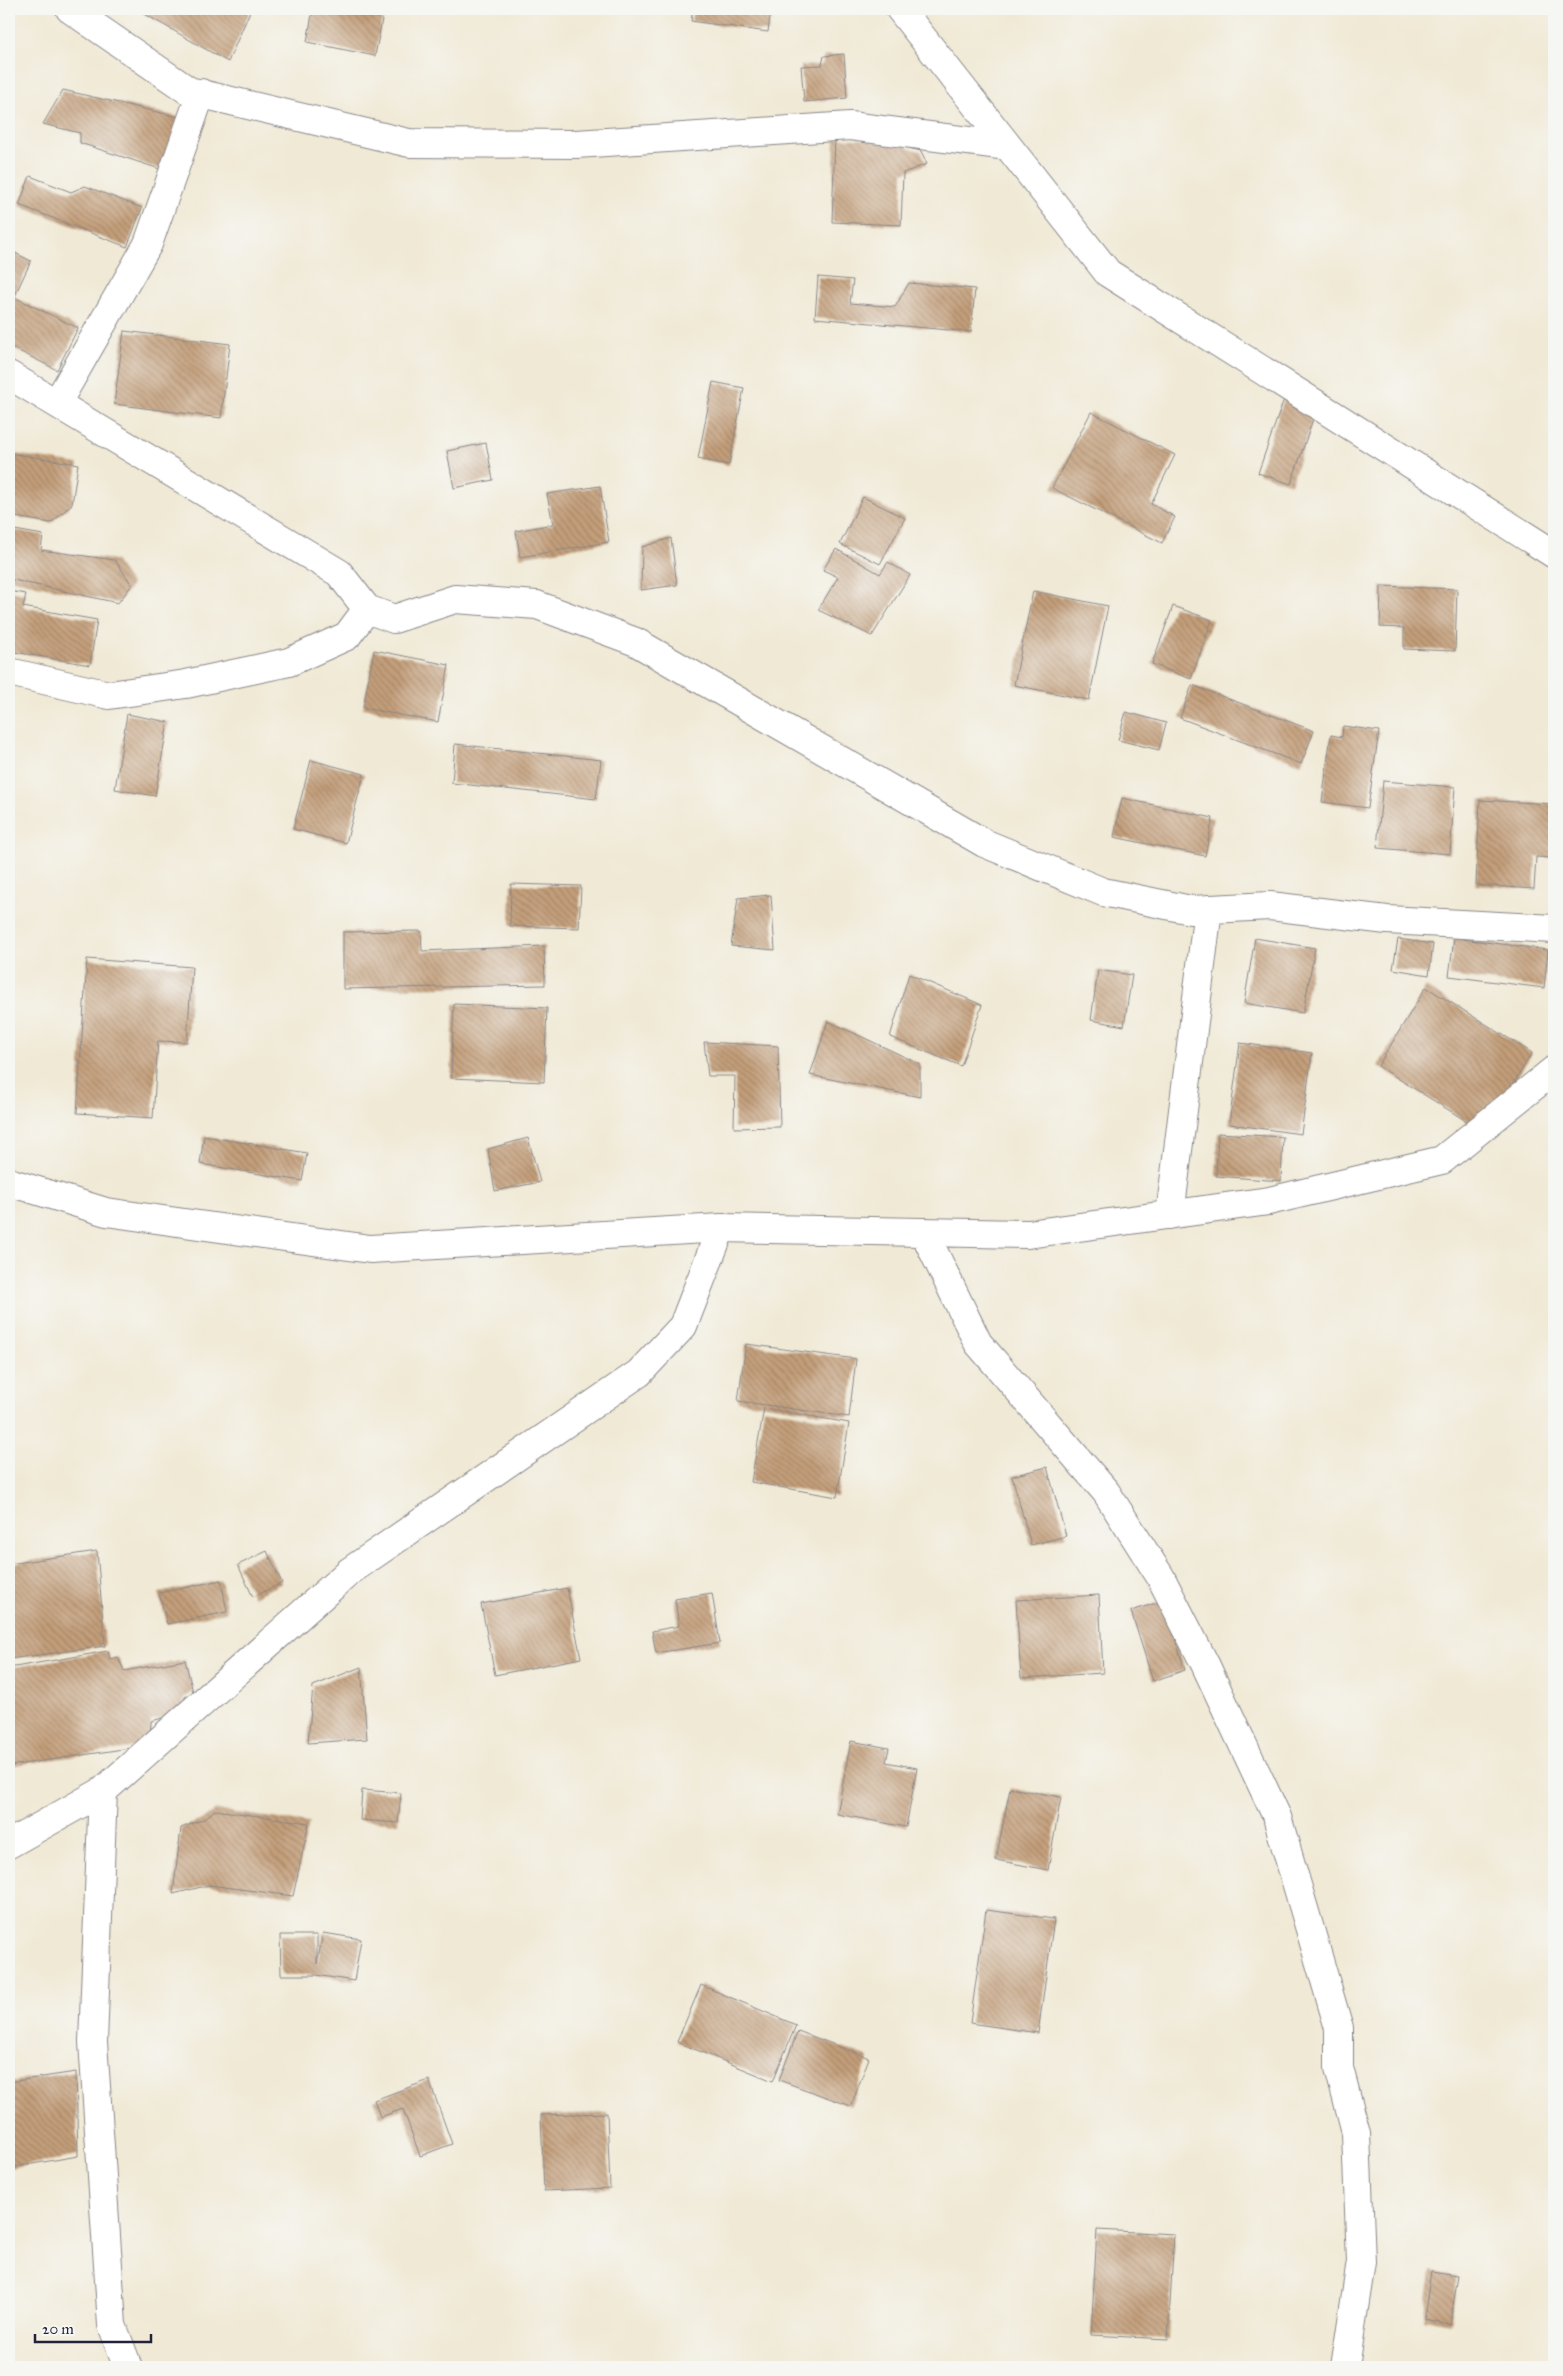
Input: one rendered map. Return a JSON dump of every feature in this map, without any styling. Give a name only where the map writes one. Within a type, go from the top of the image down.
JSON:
[{"type":"street","points":[[70,9],[189,90],[409,143],[576,144],[850,126],[1008,146]]},
{"type":"street","points":[[900,9],[1108,273],[1554,554]]},
{"type":"street","points":[[57,402],[148,244],[201,93]]},
{"type":"street","points":[[9,376],[57,402],[339,573],[367,609],[394,620],[455,599],[537,605],[636,642],[984,843],[1103,892],[1191,910],[1270,906],[1387,920],[1554,928]]},
{"type":"street","points":[[9,672],[109,695],[186,684],[289,662],[347,636],[367,609]]},
{"type":"street","points":[[1170,1215],[1208,909]]},
{"type":"street","points":[[9,1182],[106,1212],[370,1249],[721,1228],[1028,1234],[1269,1201],[1442,1160],[1554,1070]]},
{"type":"street","points":[[9,1844],[103,1791],[350,1571],[639,1373],[683,1326],[721,1228]]},
{"type":"street","points":[[924,1232],[978,1344],[1106,1492],[1160,1576],[1205,1664],[1277,1817],[1339,2028],[1339,2068],[1356,2133],[1361,2262],[1345,2367]]},
{"type":"street","points":[[103,1791],[93,2042],[112,2325],[128,2367]]},
{"type":"building","points":[[147,9],[251,9],[228,62],[143,13]]},
{"type":"building","points":[[313,9],[384,9],[375,56],[307,42]]},
{"type":"building","points":[[693,9],[771,9],[768,32],[691,21]]},
{"type":"building","points":[[844,54],[847,98],[804,102],[801,66],[822,65],[824,56]]},
{"type":"building","points":[[63,90],[179,117],[163,170],[80,143],[80,133],[43,124]]},
{"type":"building","points":[[835,138],[900,141],[908,148],[921,151],[927,164],[903,173],[901,225],[832,222]]},
{"type":"building","points":[[30,176],[71,192],[85,186],[142,208],[127,247],[19,205]]},
{"type":"building","points":[[9,250],[31,261],[14,297],[78,328],[57,370],[9,346]]},
{"type":"building","points":[[818,277],[853,280],[850,303],[895,307],[909,283],[975,289],[971,332],[815,318]]},
{"type":"building","points":[[124,331],[230,344],[221,418],[114,404]]},
{"type":"building","points":[[713,382],[744,388],[729,465],[698,459]]},
{"type":"building","points":[[1284,399],[1316,410],[1291,484],[1258,473]]},
{"type":"building","points":[[1091,412],[1175,455],[1151,504],[1175,517],[1162,543],[1052,488]]},
{"type":"building","points":[[486,443],[493,480],[454,488],[447,451]]},
{"type":"building","points":[[9,453],[78,464],[72,504],[51,523],[9,516]]},
{"type":"building","points":[[600,486],[609,542],[520,557],[516,531],[553,524],[547,494]]},
{"type":"building","points":[[863,497],[905,518],[880,564],[840,544]]},
{"type":"building","points":[[9,529],[43,535],[41,550],[115,560],[132,585],[118,603],[9,579]]},
{"type":"building","points":[[671,538],[677,585],[641,590],[642,547]]},
{"type":"building","points":[[836,549],[880,574],[888,562],[910,575],[872,636],[818,610],[838,577],[823,570]]},
{"type":"building","points":[[1381,586],[1457,589],[1455,651],[1404,649],[1404,628],[1380,627]]},
{"type":"building","points":[[9,591],[26,594],[23,607],[97,620],[90,665],[9,651]]},
{"type":"building","points":[[1033,591],[1108,606],[1089,700],[1014,685]]},
{"type":"building","points":[[1173,606],[1212,620],[1191,679],[1152,664]]},
{"type":"building","points":[[374,650],[449,665],[438,722],[363,708]]},
{"type":"building","points":[[1192,685],[1314,731],[1301,764],[1180,718]]},
{"type":"building","points":[[1126,712],[1166,723],[1159,750],[1118,740]]},
{"type":"building","points":[[127,714],[168,722],[155,796],[115,789]]},
{"type":"building","points":[[1343,726],[1379,731],[1368,808],[1322,802],[1331,735],[1342,737]]},
{"type":"building","points":[[455,744],[601,760],[596,799],[452,783]]},
{"type":"building","points":[[311,760],[364,774],[346,843],[293,829]]},
{"type":"building","points":[[1383,781],[1455,787],[1450,854],[1377,848]]},
{"type":"building","points":[[1122,798],[1213,818],[1205,856],[1114,837]]},
{"type":"building","points":[[1480,800],[1554,804],[1552,858],[1536,857],[1534,889],[1476,885]]},
{"type":"building","points":[[511,884],[581,886],[579,928],[510,926]]},
{"type":"building","points":[[771,895],[775,950],[731,946],[738,898]]},
{"type":"building","points":[[421,931],[422,951],[544,946],[545,985],[343,989],[343,932]]},
{"type":"building","points":[[1255,938],[1315,948],[1303,1013],[1244,1003]]},
{"type":"building","points":[[1454,938],[1548,950],[1544,988],[1449,976]]},
{"type":"building","points":[[1398,939],[1433,944],[1429,975],[1393,969]]},
{"type":"building","points":[[87,959],[192,967],[187,1042],[158,1041],[153,1118],[77,1113]]},
{"type":"building","points":[[1098,970],[1132,975],[1124,1026],[1091,1020]]},
{"type":"building","points":[[909,974],[982,1005],[961,1066],[890,1037]]},
{"type":"building","points":[[1426,987],[1532,1053],[1484,1132],[1378,1066]]},
{"type":"building","points":[[454,1004],[547,1008],[544,1082],[451,1078]]},
{"type":"building","points":[[828,1021],[920,1064],[920,1097],[810,1075]]},
{"type":"building","points":[[704,1042],[778,1046],[780,1127],[734,1128],[735,1076],[708,1076]]},
{"type":"building","points":[[1240,1043],[1312,1053],[1301,1134],[1229,1124]]},
{"type":"building","points":[[1218,1133],[1283,1137],[1281,1181],[1216,1176]]},
{"type":"building","points":[[204,1136],[307,1153],[302,1181],[200,1164]]},
{"type":"building","points":[[528,1138],[540,1182],[495,1191],[488,1149]]},
{"type":"building","points":[[746,1344],[856,1359],[849,1417],[738,1401]]},
{"type":"building","points":[[764,1408],[849,1423],[837,1497],[751,1482]]},
{"type":"building","points":[[1047,1467],[1066,1536],[1031,1545],[1012,1476]]},
{"type":"building","points":[[97,1551],[105,1646],[9,1659],[9,1564]]},
{"type":"building","points":[[267,1551],[282,1583],[253,1597],[238,1565]]},
{"type":"building","points":[[221,1580],[227,1612],[167,1624],[159,1593]]},
{"type":"building","points":[[567,1588],[581,1658],[495,1675],[481,1604]]},
{"type":"building","points":[[712,1593],[720,1643],[656,1653],[652,1631],[679,1626],[675,1599]]},
{"type":"building","points":[[1099,1595],[1103,1673],[1021,1678],[1016,1600]]},
{"type":"building","points":[[1163,1601],[1185,1670],[1153,1681],[1131,1611]]},
{"type":"building","points":[[108,1651],[110,1659],[118,1657],[124,1671],[185,1660],[193,1692],[185,1697],[183,1713],[151,1721],[150,1745],[9,1766],[9,1668]]},
{"type":"building","points":[[361,1667],[367,1739],[308,1743],[313,1686]]},
{"type":"building","points":[[851,1741],[889,1748],[886,1762],[917,1768],[906,1827],[837,1814]]},
{"type":"building","points":[[1010,1788],[1061,1797],[1048,1870],[996,1860]]},
{"type":"building","points":[[362,1790],[401,1793],[398,1823],[360,1820]]},
{"type":"building","points":[[215,1810],[309,1823],[293,1896],[209,1885],[173,1894],[181,1828],[204,1819]]},
{"type":"building","points":[[986,1910],[1054,1919],[1038,2033],[970,2023]]},
{"type":"building","points":[[323,1933],[361,1939],[354,1981],[316,1975],[281,1975],[280,1935],[317,1935],[317,1964]]},
{"type":"building","points":[[701,1985],[796,2025],[773,2081],[677,2042]]},
{"type":"building","points":[[798,2031],[869,2058],[851,2106],[779,2080]]},
{"type":"building","points":[[76,2072],[78,2156],[9,2168],[9,2082]]},
{"type":"building","points":[[429,2080],[452,2144],[420,2156],[403,2109],[380,2117],[374,2100]]},
{"type":"building","points":[[607,2113],[610,2188],[544,2191],[541,2115]]},
{"type":"building","points":[[1097,2230],[1174,2234],[1168,2339],[1091,2335]]},
{"type":"building","points":[[1431,2271],[1458,2275],[1450,2324],[1424,2319]]}]
